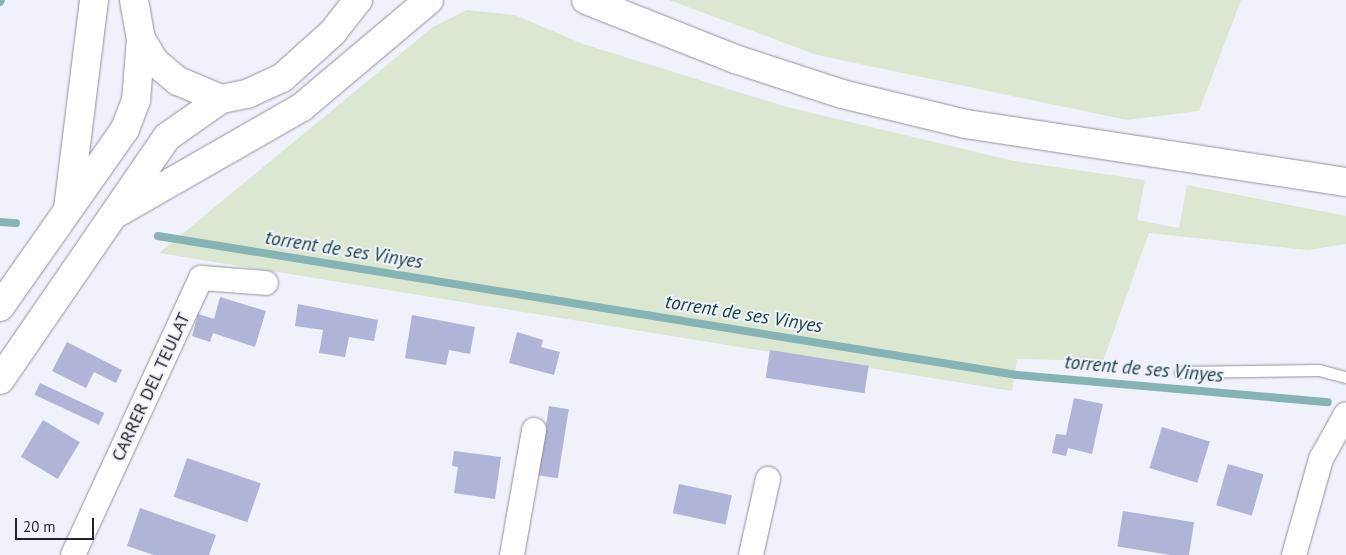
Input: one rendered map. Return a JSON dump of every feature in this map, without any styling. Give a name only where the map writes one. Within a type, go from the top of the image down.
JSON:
[{"type":"main road","points":[[67,215],[94,0]]},
{"type":"main road","points":[[0,308],[67,215],[125,128],[136,100],[140,39],[134,0]]},
{"type":"main road","points":[[0,380],[119,212],[167,137],[221,99],[247,94],[282,78],[333,32],[358,0]]},
{"type":"main road","points":[[119,212],[274,127],[335,82],[429,0]]},
{"type":"main road","points":[[586,0],[735,59],[842,94],[966,124],[1346,182]]},
{"type":"main road","points":[[140,39],[155,62],[178,81],[221,99]]},
{"type":"street","name":"CARRER DEL TEULAT","points":[[73,555],[202,278],[266,283]]},
{"type":"street","points":[[1294,555],[1321,458],[1346,414]]},
{"type":"street","points":[[512,555],[534,430]]},
{"type":"street","points":[[751,555],[768,479]]},
{"type":"lane","points":[[1180,372],[1320,370],[1346,376]]},
{"type":"green space","points":[[669,0],[1241,0],[1199,111],[1127,120],[817,55]]},
{"type":"green space","points":[[467,10],[515,15],[583,44],[787,107],[1014,161],[1145,180],[1137,220],[1179,228],[1187,185],[1346,216],[1346,244],[1308,250],[1149,233],[1103,361],[1017,359],[1012,391],[159,253],[433,27]]},
{"type":"building","points":[[220,297],[266,311],[255,347],[213,333],[210,342],[192,336],[198,314],[214,319]]},
{"type":"building","points":[[298,304],[378,320],[374,341],[349,337],[345,357],[319,353],[323,330],[295,326]]},
{"type":"building","points":[[412,315],[475,327],[470,354],[449,350],[446,365],[405,358]]},
{"type":"building","points":[[517,332],[543,340],[541,347],[560,352],[554,375],[509,363]]},
{"type":"building","points":[[67,342],[122,370],[116,383],[94,372],[86,388],[52,371]]},
{"type":"building","points":[[770,350],[869,366],[864,393],[766,378]]},
{"type":"building","points":[[40,383],[104,413],[99,425],[35,395]]},
{"type":"building","points":[[1074,398],[1103,404],[1092,454],[1068,448],[1066,456],[1052,453],[1056,434],[1066,435]]},
{"type":"building","points":[[549,406],[569,409],[558,478],[538,475]]},
{"type":"building","points":[[43,420],[80,442],[58,479],[21,457]]},
{"type":"building","points":[[1162,427],[1210,442],[1197,483],[1149,468]]},
{"type":"building","points":[[454,451],[501,457],[495,499],[454,493],[458,467],[452,466]]},
{"type":"building","points":[[187,458],[261,483],[247,522],[174,497]]},
{"type":"building","points":[[1228,464],[1264,474],[1252,516],[1216,505]]},
{"type":"building","points":[[679,484],[732,495],[726,525],[673,513]]},
{"type":"building","points":[[140,508],[216,535],[209,555],[154,555],[127,546]]},
{"type":"building","points":[[1123,511],[1194,522],[1189,555],[1171,555],[1117,547]]},
{"type":"waterway","name":"torrent de ses Vinyes","points":[[0,222],[16,223]]},
{"type":"waterway","name":"torrent de ses Vinyes","points":[[158,236],[1017,375],[1328,402]]}]
